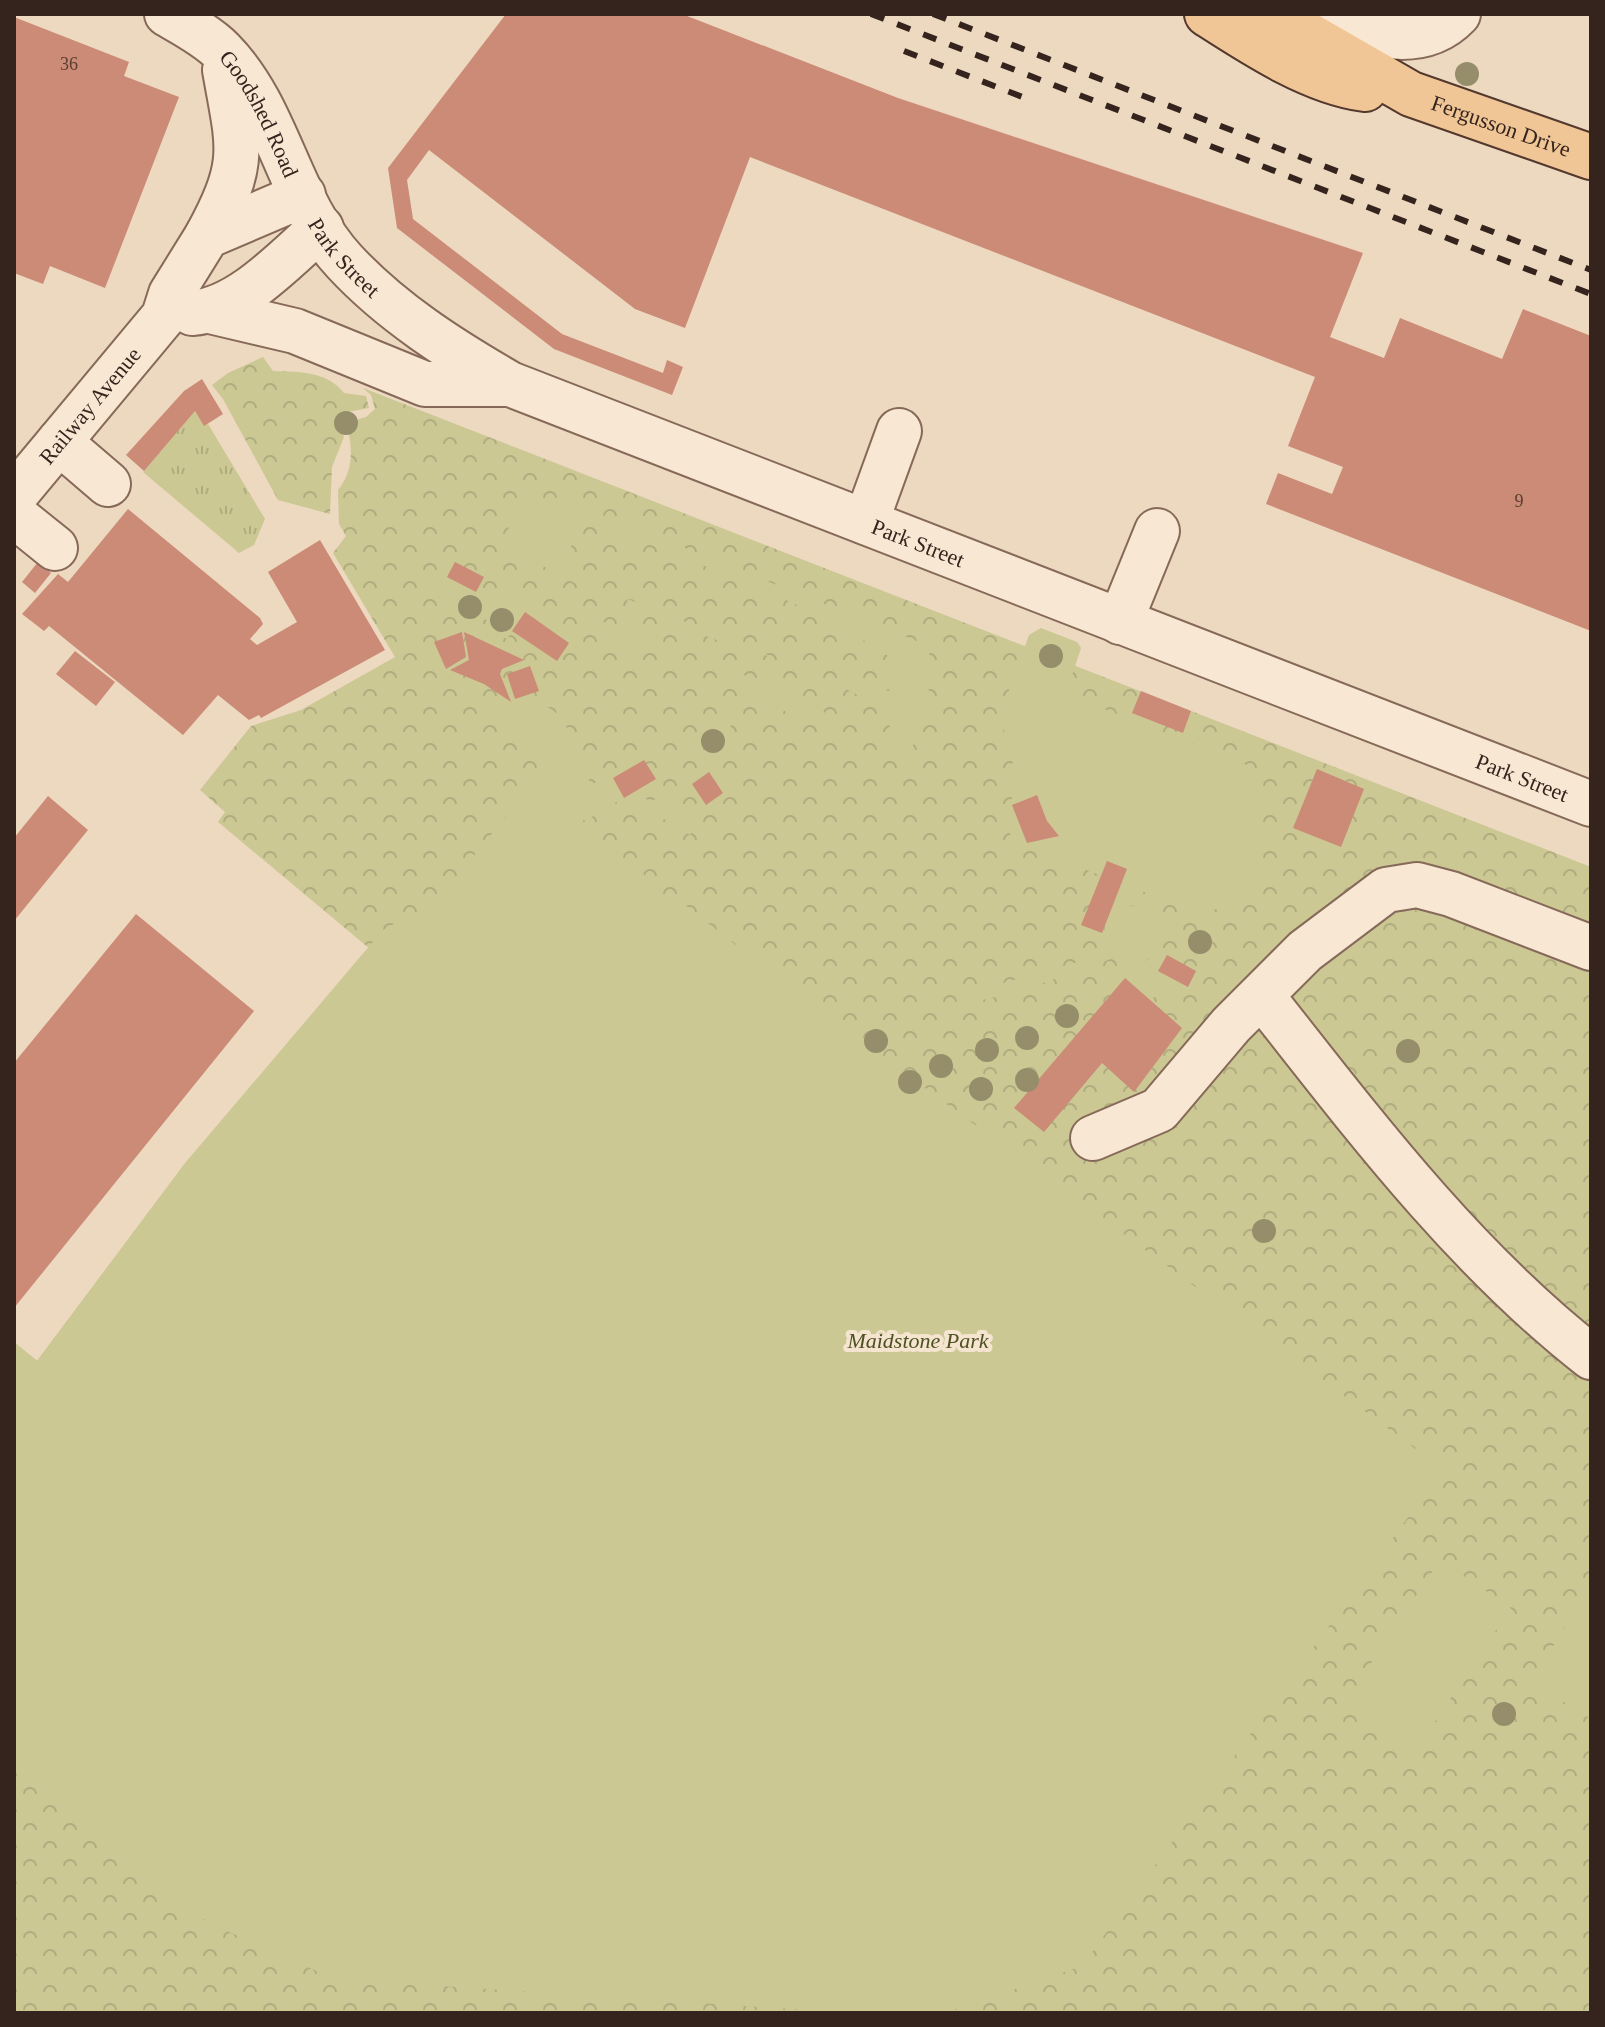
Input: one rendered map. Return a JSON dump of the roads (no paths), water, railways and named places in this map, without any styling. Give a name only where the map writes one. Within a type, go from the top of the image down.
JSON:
[{"type":"main road","name":"Fergusson Drive","points":[[1207,14],[1269,53],[1350,87],[1411,94]]},
{"type":"main road","name":"Fergusson Drive","points":[[1272,14],[1411,94],[1591,157]]},
{"type":"street","name":"Goodshed Road","points":[[167,14],[222,52],[244,81],[312,211]]},
{"type":"street","points":[[1309,14],[1388,38],[1422,35],[1449,24],[1458,14]]},
{"type":"street","name":"Railway Avenue","points":[[14,496],[164,316],[171,294],[228,197],[239,149],[222,52]]},
{"type":"street","points":[[207,236],[312,211]]},
{"type":"street","points":[[210,311],[261,280],[312,211]]},
{"type":"street","name":"Park Street","points":[[312,211],[343,261],[441,344],[510,384],[1591,804]]},
{"type":"street","points":[[164,316],[210,311],[295,331],[425,384],[510,384]]},
{"type":"street","points":[[866,522],[899,431]]},
{"type":"street","points":[[59,442],[108,484]]},
{"type":"street","points":[[14,515],[55,548]]},
{"type":"street","points":[[1120,622],[1157,531]]},
{"type":"street","points":[[1093,1138],[1159,1110],[1231,1025],[1305,951],[1386,890],[1417,885],[1451,894],[1591,948]]},
{"type":"street","points":[[1262,996],[1430,1202],[1536,1309],[1591,1357]]},
{"type":"railway","points":[[871,14],[1591,294]]},
{"type":"railway","points":[[933,14],[1591,270]]},
{"type":"railway","points":[[904,51],[1025,98]]},
{"type":"park label","name":"Maidstone Park","points":[[918,1340]]}]
